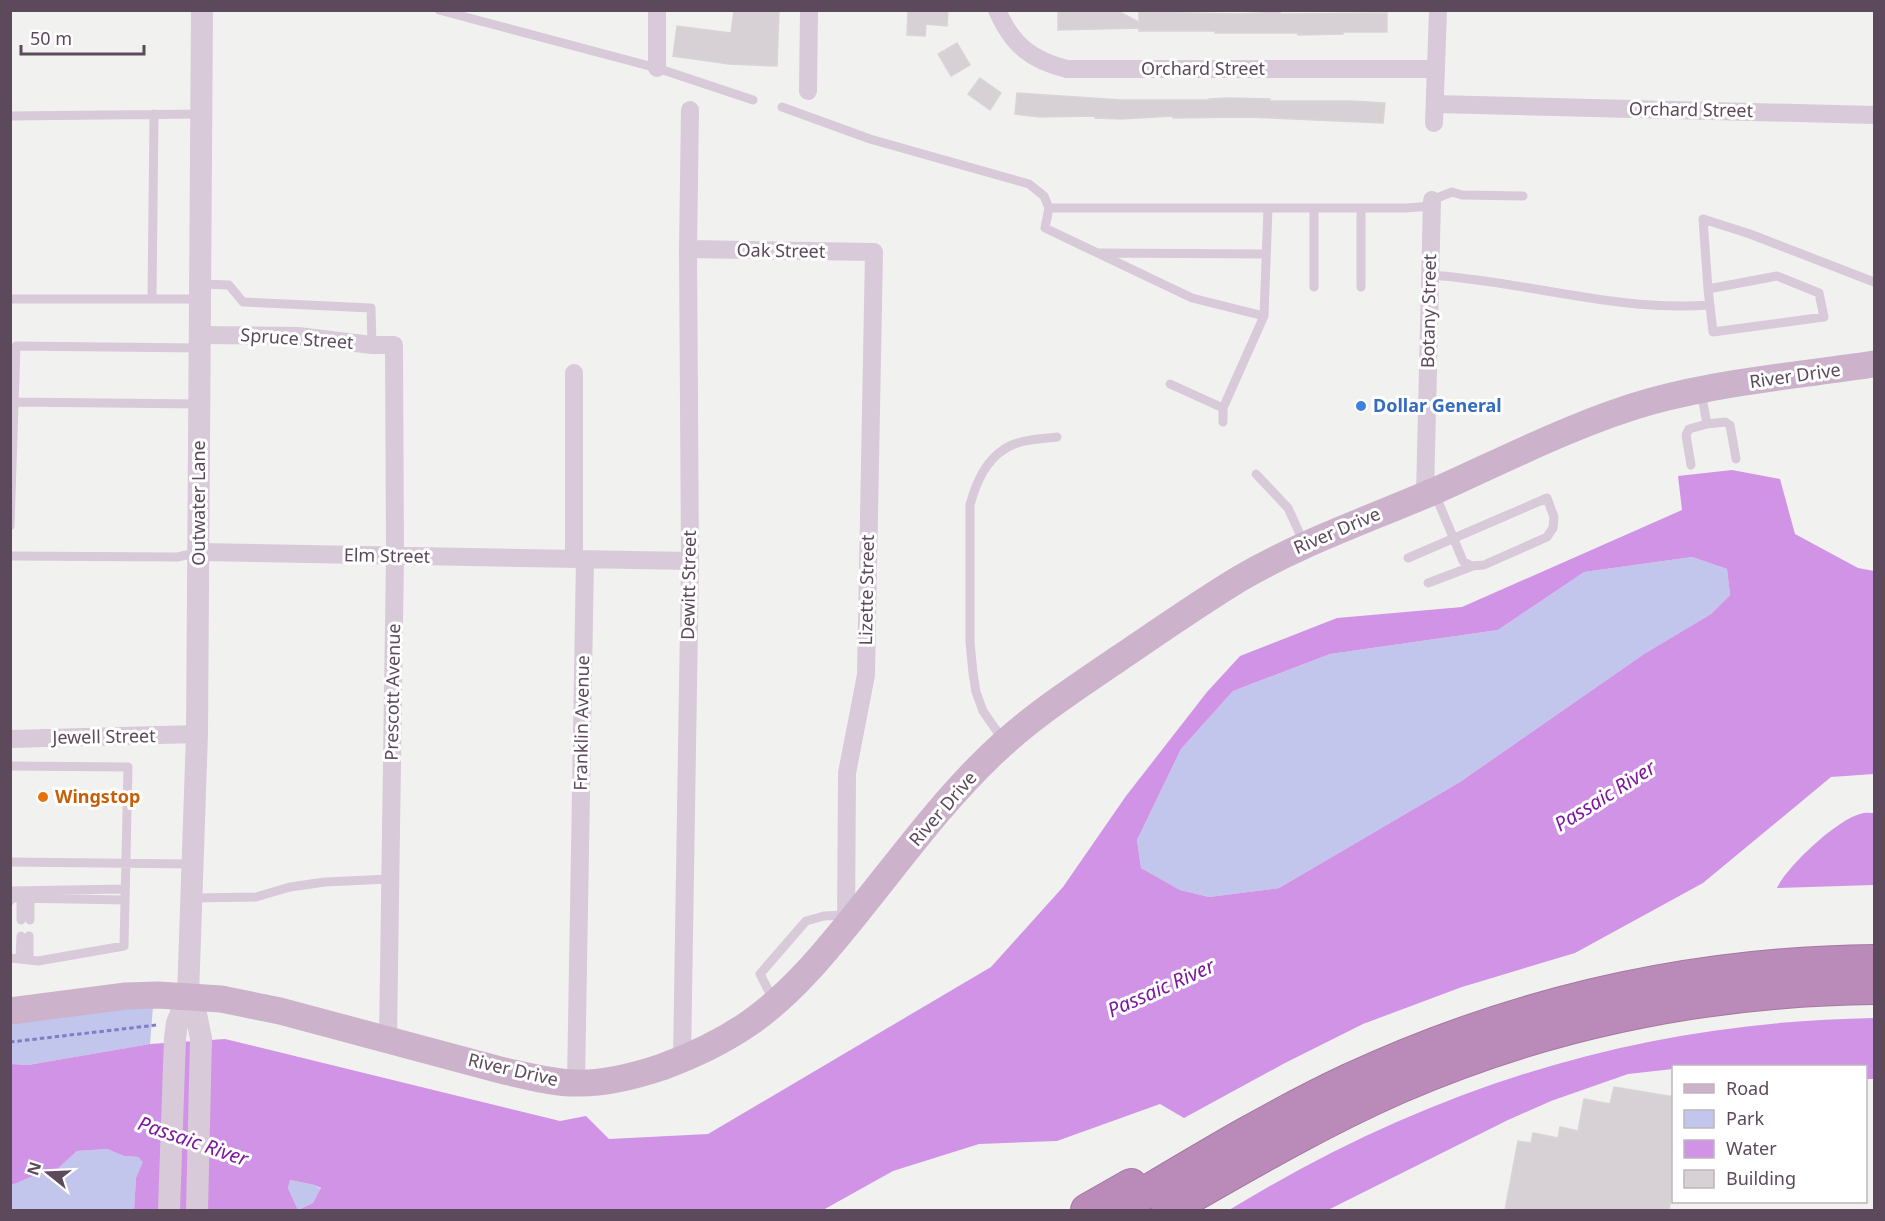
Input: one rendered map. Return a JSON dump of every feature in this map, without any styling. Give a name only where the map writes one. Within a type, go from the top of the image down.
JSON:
[{"type":"highway","points":[[1192,1210],[1347,1082],[1430,1045],[1562,1002],[1651,981],[1786,964],[1875,961]]},
{"type":"highway","points":[[1087,1210],[1184,1156],[1388,1092],[1440,1070],[1514,1044],[1569,1028],[1656,1008],[1744,995],[1875,988]]},
{"type":"highway","points":[[1116,1210],[1306,1117]]},
{"type":"highway","points":[[1168,1210],[1306,1117]]},
{"type":"main road","name":"River Drive","points":[[10,1011],[126,996],[188,996],[251,1004],[388,1038],[504,1071],[541,1079],[576,1083],[609,1081],[644,1073],[682,1060],[749,1023],[775,1003],[814,964],[846,921],[1004,742],[1062,697],[1196,606],[1276,558],[1594,421],[1650,402],[1701,390],[1875,364]]},
{"type":"street","name":"Outwater Lane","points":[[170,1210],[176,1030],[188,996],[197,734],[201,10]]},
{"type":"street","points":[[657,10],[657,68]]},
{"type":"street","points":[[808,91],[809,10]]},
{"type":"street","name":"Orchard Street","points":[[998,10],[1004,26],[1016,43],[1031,56],[1048,65],[1067,69],[1436,69]]},
{"type":"street","points":[[1434,123],[1438,10]]},
{"type":"street","name":"Orchard Street","points":[[1435,104],[1875,115]]},
{"type":"street","name":"Dewitt Street","points":[[682,1060],[690,561],[688,249],[690,110]]},
{"type":"street","name":"Botany Street","points":[[1429,493],[1432,203]]},
{"type":"street","name":"Oak Street","points":[[688,249],[874,252]]},
{"type":"street","name":"Lizette Street","points":[[846,921],[847,773],[866,675],[874,252]]},
{"type":"street","name":"Spruce Street","points":[[199,342],[298,336],[372,345],[394,345]]},
{"type":"street","name":"Prescott Avenue","points":[[388,1038],[395,556],[394,345]]},
{"type":"street","name":"Franklin Avenue","points":[[574,373],[579,559],[576,1083]]},
{"type":"street","name":"Elm Street","points":[[199,552],[690,561]]},
{"type":"street","name":"Jewell Street","points":[[10,739],[197,734]]},
{"type":"street","name":"Outwater Lane","points":[[188,996],[195,1009],[201,1038],[197,1210]]},
{"type":"lane","points":[[439,10],[657,68],[753,100]]},
{"type":"lane","points":[[782,107],[870,139],[1029,184],[1044,196],[1049,208],[1045,228],[1192,298],[1264,316]]},
{"type":"lane","points":[[152,298],[153,114]]},
{"type":"lane","points":[[10,116],[201,114]]},
{"type":"lane","points":[[1049,208],[1360,208],[1432,203],[1452,192],[1462,195],[1523,196]]},
{"type":"lane","points":[[1223,422],[1223,408],[1264,316],[1268,208]]},
{"type":"lane","points":[[1314,208],[1314,287]]},
{"type":"lane","points":[[1360,208],[1361,287]]},
{"type":"lane","points":[[1708,289],[1777,276],[1819,293],[1824,317],[1713,332],[1708,289],[1703,219],[1779,244],[1875,282]]},
{"type":"lane","points":[[1097,253],[1266,254]]},
{"type":"lane","points":[[1430,275],[1463,277],[1640,305],[1675,308],[1710,305]]},
{"type":"lane","points":[[10,299],[152,298],[229,285],[234,294],[243,302],[370,308],[372,345]]},
{"type":"lane","points":[[10,526],[16,346],[199,342]]},
{"type":"lane","points":[[1170,384],[1223,408]]},
{"type":"lane","points":[[1701,390],[1707,424]]},
{"type":"lane","points":[[14,402],[199,404]]},
{"type":"lane","points":[[1691,465],[1686,435],[1689,429],[1707,424],[1725,422],[1730,425],[1736,459]]},
{"type":"lane","points":[[1004,742],[983,711],[976,692],[973,673],[970,642],[970,506],[975,485],[1003,450],[1028,440],[1057,437]]},
{"type":"lane","points":[[1256,474],[1288,508],[1304,544]]},
{"type":"lane","points":[[1429,493],[1463,561],[1473,566]]},
{"type":"lane","points":[[1408,558],[1547,498],[1554,517],[1553,528],[1547,537],[1484,565],[1473,566],[1428,583]]},
{"type":"lane","points":[[10,556],[177,557],[199,552]]},
{"type":"lane","points":[[10,766],[128,767],[124,946],[38,961],[20,959],[25,936]]},
{"type":"lane","points":[[10,862],[192,864]]},
{"type":"lane","points":[[190,898],[256,897],[290,887],[325,882],[390,879]]},
{"type":"lane","points":[[10,891],[124,889]]},
{"type":"lane","points":[[10,901],[12,898],[124,900]]},
{"type":"lane","points":[[25,920],[26,898]]},
{"type":"path","points":[[10,1042],[176,1030]]},
{"type":"green space","points":[[1692,557],[1727,569],[1730,595],[1711,614],[1644,654],[1460,782],[1279,888],[1209,897],[1180,890],[1141,868],[1137,840],[1181,749],[1233,691],[1330,654],[1498,630],[1584,572]]},
{"type":"green space","points":[[154,995],[150,1044],[28,1065],[11,1064],[10,1014]]},
{"type":"green space","points":[[107,1149],[124,1156],[138,1157],[144,1162],[136,1178],[134,1210],[11,1210],[12,1184],[36,1175],[53,1173],[77,1151]]},
{"type":"green space","points":[[290,1180],[314,1185],[321,1189],[313,1203],[298,1210],[288,1188]]},
{"type":"water","name":"Passaic River","points":[[1732,470],[1780,479],[1795,534],[1858,568],[1874,571],[1874,774],[1831,777],[1703,883],[1575,953],[1462,987],[1363,1024],[1184,1118],[1160,1104],[1057,1141],[979,1144],[893,1171],[823,1210],[298,1210],[134,1210],[136,1178],[143,1162],[138,1157],[124,1156],[107,1149],[77,1151],[53,1173],[36,1175],[11,1185],[11,1064],[28,1065],[150,1044],[225,1039],[560,1121],[586,1116],[609,1139],[708,1134],[991,967],[1063,887],[1126,796],[1207,692],[1240,656],[1337,618],[1462,607],[1682,510],[1678,476]],"holes":[[[1692,557],[1727,569],[1730,595],[1711,614],[1644,654],[1460,782],[1279,888],[1209,897],[1180,890],[1141,868],[1137,840],[1181,749],[1233,691],[1330,654],[1498,630],[1584,572]],[[290,1180],[321,1188],[313,1203],[298,1210],[288,1188]]]},
{"type":"water","points":[[1862,813],[1874,813],[1874,885],[1777,888],[1791,868],[1826,834],[1850,818]]},
{"type":"water","points":[[1874,1018],[1874,1079],[1867,1079],[1867,1065],[1672,1065],[1672,1069],[1628,1074],[1551,1101],[1508,1120],[1328,1210],[1229,1210],[1305,1167],[1382,1129],[1460,1096],[1539,1069],[1619,1048],[1702,1032],[1787,1022]]},
{"type":"building","points":[[734,10],[779,10],[777,66],[729,64],[673,56],[677,26],[731,33]]},
{"type":"building","points":[[908,10],[948,10],[947,26],[926,24],[925,36],[907,35]]},
{"type":"building","points":[[1058,10],[1116,10],[1139,22],[1139,12],[1387,13],[1387,32],[1298,35],[1298,33],[1139,31],[1139,28],[1058,30]]},
{"type":"building","points":[[957,43],[970,65],[951,76],[938,54]]},
{"type":"building","points":[[980,78],[1001,93],[990,110],[968,94]]},
{"type":"building","points":[[1017,93],[1121,100],[1228,98],[1385,103],[1383,123],[1247,117],[1173,118],[1173,116],[1121,119],[1095,118],[1095,116],[1040,117],[1015,114]]},
{"type":"building","points":[[1614,1087],[1672,1097],[1672,1196],[1669,1210],[1505,1210],[1518,1141],[1531,1143],[1533,1133],[1558,1138],[1560,1127],[1578,1131],[1584,1099],[1610,1104]]},
{"type":"place","name":"Dollar General","points":[[1361,406]]},
{"type":"place","name":"Wingstop","points":[[43,797]]}]
